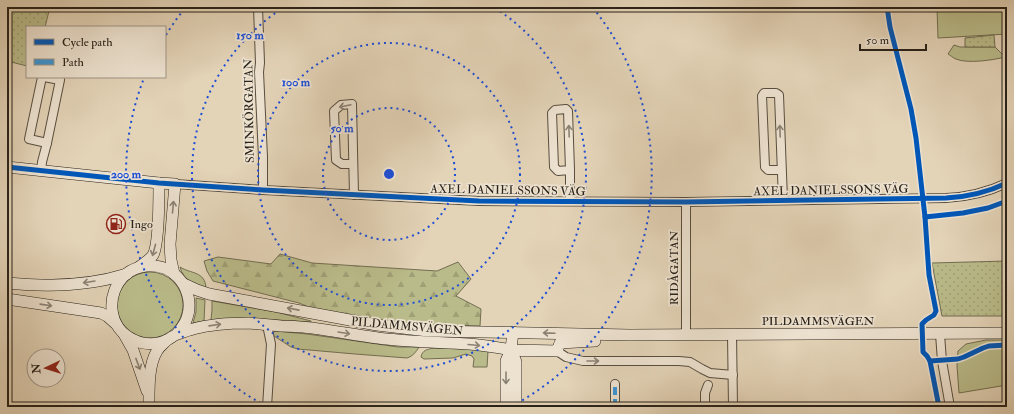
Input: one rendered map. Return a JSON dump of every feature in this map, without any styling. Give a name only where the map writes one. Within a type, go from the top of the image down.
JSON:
[{"type":"main road","name":"AXEL DANIELSSONS VÄG","points":[[7,167],[176,184]]},
{"type":"main road","points":[[149,402],[133,350],[113,315],[111,303],[113,292],[119,282],[127,274],[153,256],[155,252],[159,183]]},
{"type":"main road","points":[[174,274],[170,260],[170,244],[176,184]]},
{"type":"main road","name":"PILDAMMSVÄGEN","points":[[139,267],[151,266],[163,268],[174,274],[184,284],[188,292],[189,310],[187,319],[177,334]]},
{"type":"main road","points":[[7,283],[47,285],[82,283],[127,274]]},
{"type":"main road","name":"PILDAMMSVÄGEN","points":[[184,284],[209,294],[377,325],[428,331],[630,335],[1007,333]]},
{"type":"main road","name":"PILDAMMSVÄGEN","points":[[7,300],[101,313],[107,316],[133,340],[144,344],[155,344],[166,341],[177,334],[194,328],[222,324],[249,323],[312,328],[384,339],[468,344],[511,349],[557,350],[560,343],[605,340],[630,335]]},
{"type":"main road","points":[[506,407],[506,361],[511,349],[513,332]]},
{"type":"main road","points":[[149,402],[152,363],[156,351],[166,341]]},
{"type":"main road","points":[[511,349],[516,362],[516,407]]},
{"type":"street","name":"SMINKÖRGATAN","points":[[258,7],[263,157],[262,190]]},
{"type":"street","points":[[43,78],[29,139],[47,143]]},
{"type":"street","points":[[41,171],[60,80],[49,78]]},
{"type":"street","points":[[781,170],[768,170],[765,167],[762,96],[764,93],[776,93],[778,95],[783,200]]},
{"type":"street","points":[[353,164],[342,164],[336,160],[334,111],[341,105],[352,104],[354,195]]},
{"type":"street","points":[[570,170],[558,170],[554,167],[552,113],[554,110],[566,109],[568,111],[570,170],[570,201]]},
{"type":"street","name":"AXEL DANIELSSONS VÄG","points":[[176,184],[479,201],[686,202],[922,199],[958,197],[985,191],[1007,183]]},
{"type":"street","name":"RIDÅGATAN","points":[[686,202],[686,334]]},
{"type":"street","points":[[266,325],[271,344],[267,407]]},
{"type":"street","points":[[732,334],[733,407]]},
{"type":"street","points":[[940,334],[942,361],[950,407]]},
{"type":"street","points":[[557,350],[566,357],[583,361],[690,362],[710,372],[733,375]]},
{"type":"street","points":[[614,407],[615,384]]},
{"type":"street","points":[[705,407],[705,393],[708,385]]},
{"type":"green space","points":[[7,7],[50,7],[45,26],[26,26],[26,66],[7,61]]},
{"type":"green space","points":[[937,7],[1007,7],[1007,34],[938,38]]},
{"type":"green space","points":[[994,35],[995,47],[965,47],[965,38]]},
{"type":"green space","points":[[954,45],[960,47],[995,47],[1005,57],[980,61],[955,59],[948,54]]},
{"type":"green space","points":[[280,254],[312,263],[437,271],[458,262],[471,279],[456,296],[481,309],[480,326],[428,325],[375,321],[326,314],[299,303],[213,281],[207,271],[204,261],[218,257],[271,264]]},
{"type":"green space","points":[[1007,261],[1007,316],[942,316],[932,263]]},
{"type":"green space","points":[[180,267],[200,276],[205,283],[206,288],[187,279]]},
{"type":"green space","points":[[150,272],[163,275],[173,282],[180,292],[183,305],[180,318],[173,328],[163,335],[150,338],[137,335],[127,328],[120,318],[117,305],[120,292],[127,282],[137,275]]},
{"type":"green space","points":[[196,298],[205,300],[204,321],[193,323],[196,312]]},
{"type":"green space","points":[[212,301],[276,312],[311,322],[242,318],[211,320]]},
{"type":"green space","points":[[275,331],[398,347],[419,347],[414,354],[407,358],[298,349],[291,347],[274,336],[273,333]]},
{"type":"green space","points":[[986,340],[1007,340],[1007,385],[959,393],[957,366],[958,351],[966,344]]},
{"type":"green space","points":[[434,348],[488,351],[487,367],[473,367],[474,359],[472,356],[466,354],[453,358],[424,359],[421,357],[424,351]]},
{"type":"marked path","points":[[615,384],[615,407]]},
{"type":"cycle path","points":[[887,7],[890,27],[911,109],[916,138],[925,217],[929,275],[936,311],[934,315],[922,324],[923,352],[930,361],[939,407]]},
{"type":"cycle path","points":[[7,167],[159,183],[479,201],[686,202],[946,198],[977,194],[1007,183]]},
{"type":"cycle path","points":[[925,217],[963,213],[988,208],[1007,201]]},
{"type":"cycle path","points":[[930,361],[958,359],[989,346],[1007,345]]},
{"type":"place","name":"Ingo","points":[[116,224]]}]
